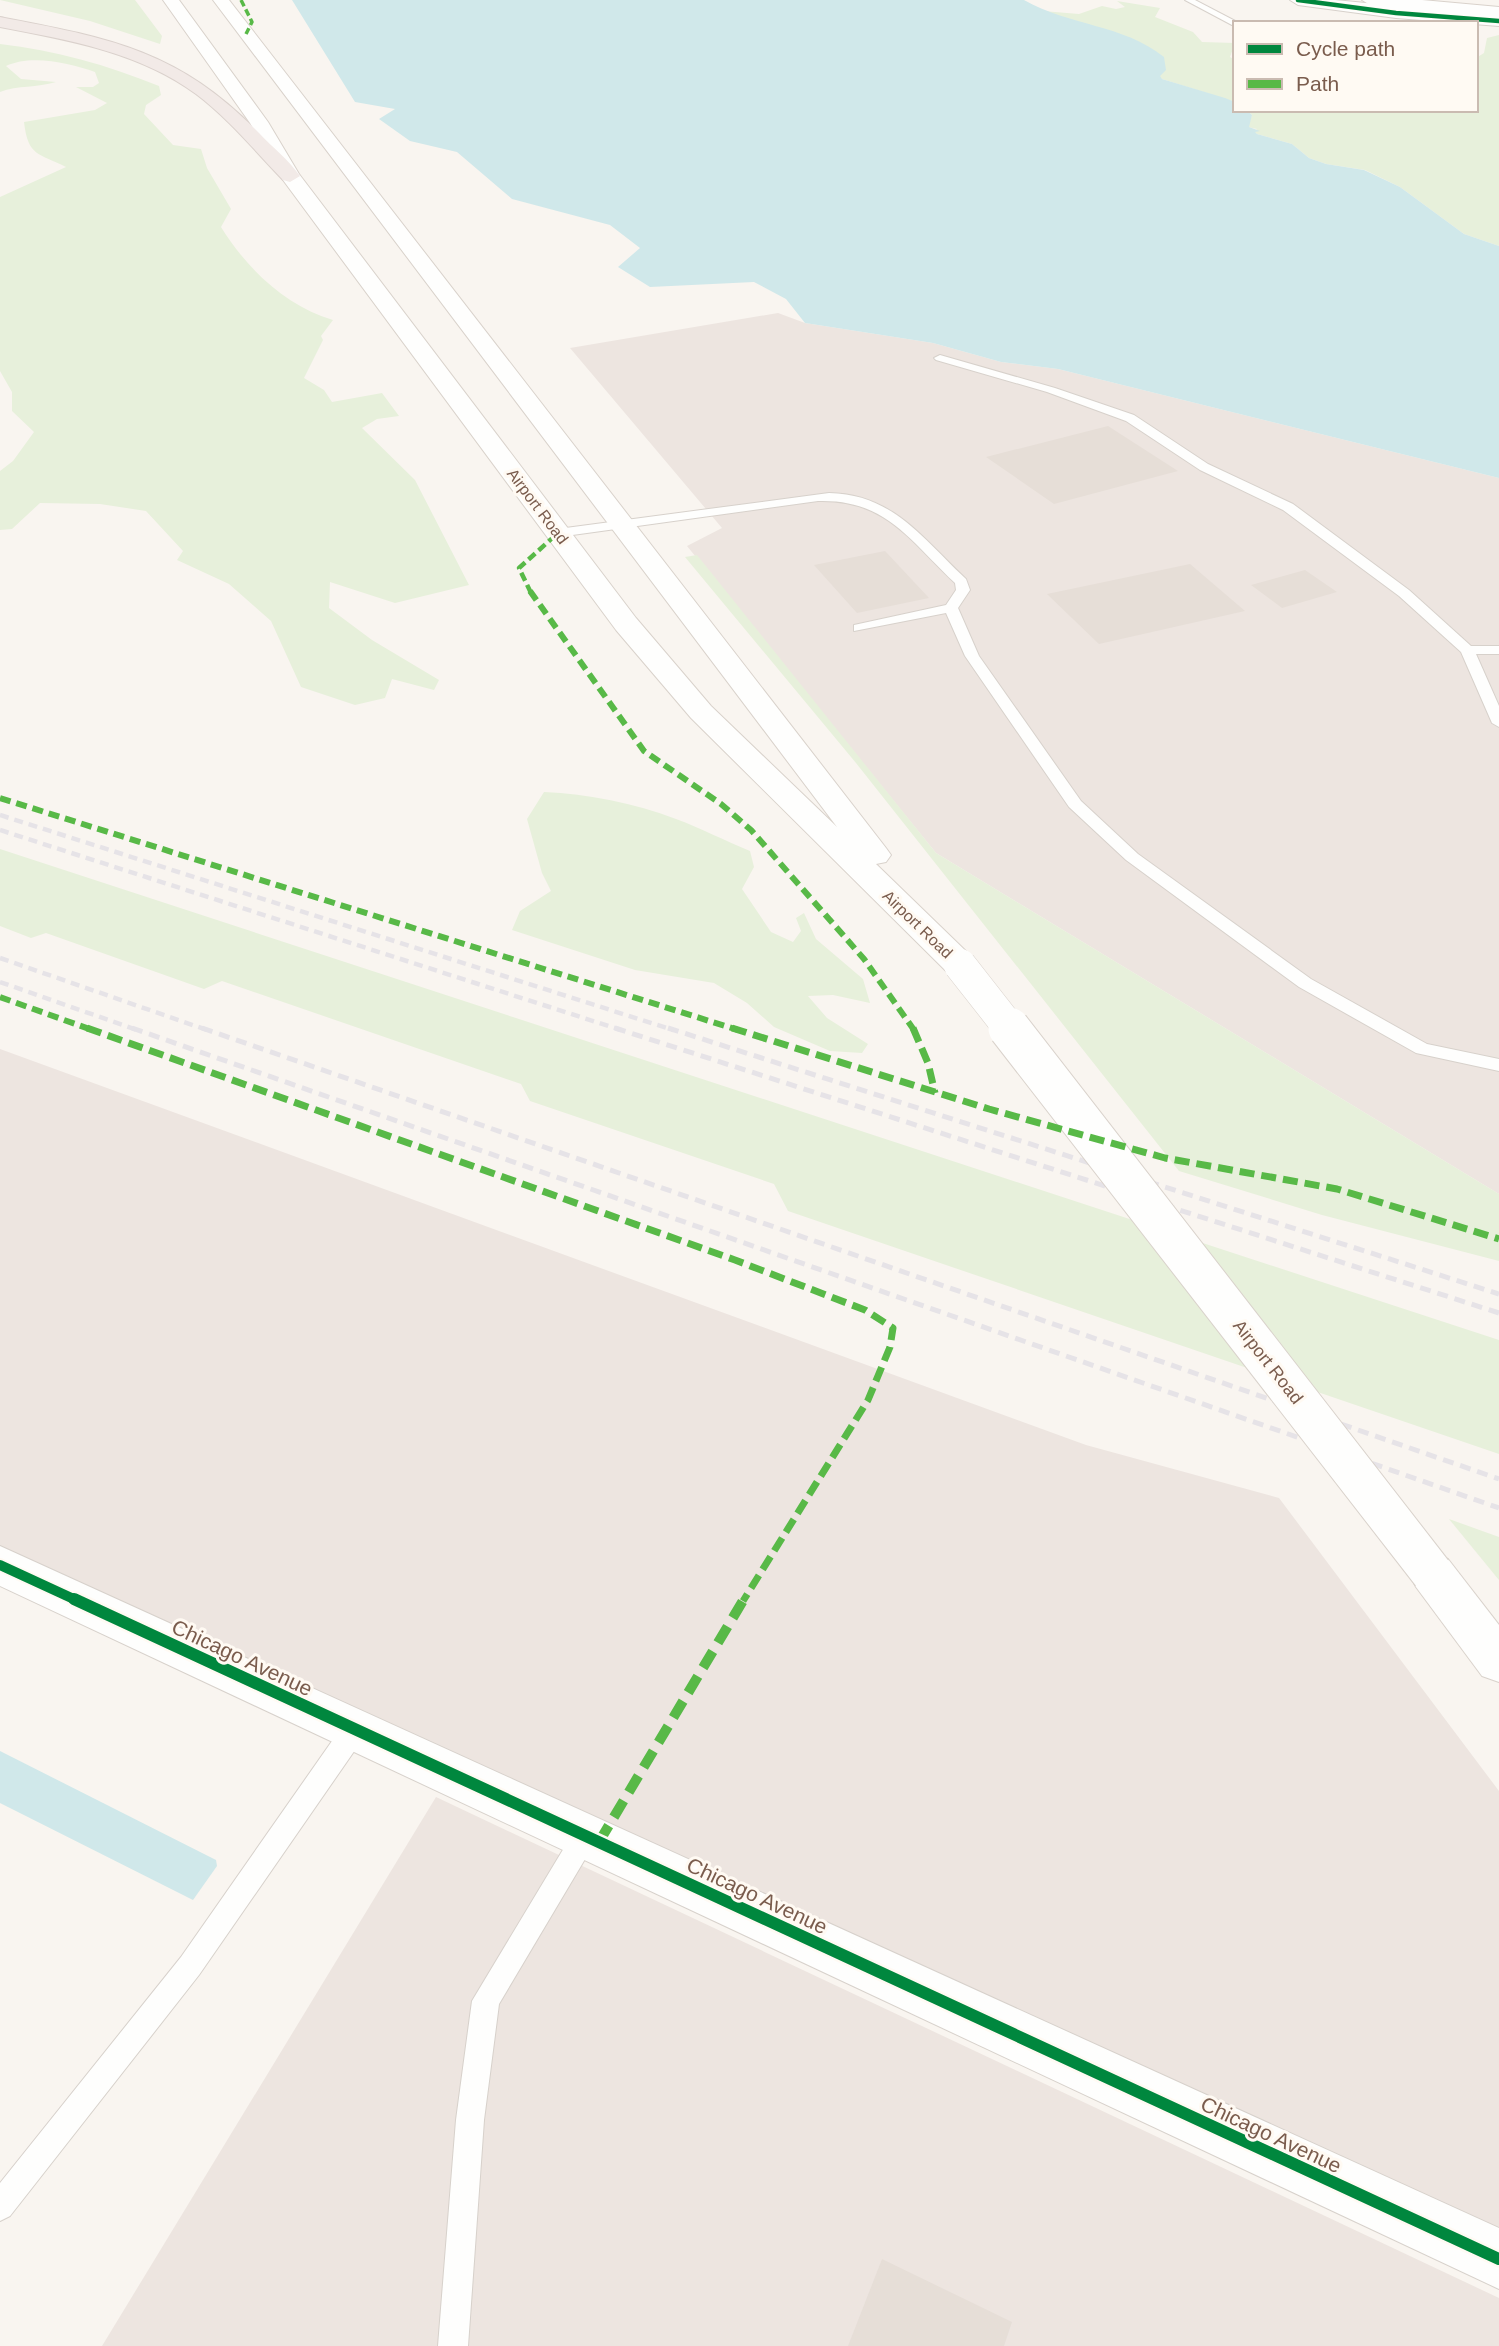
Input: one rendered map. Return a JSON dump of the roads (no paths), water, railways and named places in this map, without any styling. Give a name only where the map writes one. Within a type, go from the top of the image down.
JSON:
[{"type":"highway","points":[[0,22],[97,43],[175,74],[218,104],[290,176]]},
{"type":"main road","name":"Airport Road","points":[[171,0],[259,122],[290,176],[447,354],[558,533],[626,624],[701,712],[960,965]]},
{"type":"main road","name":"Airport Road","points":[[221,0],[960,965],[1499,1661]]},
{"type":"main road","points":[[1298,0],[1396,13],[1499,20]]},
{"type":"main road","points":[[1370,0],[1499,12]]},
{"type":"main road","points":[[447,354],[487,349]]},
{"type":"main road","name":"Chicago Avenue","points":[[0,1564],[1499,2259]]},
{"type":"lane","points":[[1189,0],[1233,22]]},
{"type":"lane","points":[[940,358],[1051,390],[1130,418],[1204,467],[1288,507],[1404,593],[1467,650],[1499,723]]},
{"type":"lane","points":[[558,533],[813,498],[861,501],[880,508],[961,582],[963,590],[960,599],[951,608],[859,628]]},
{"type":"lane","points":[[951,608],[972,656],[1075,804],[1132,857],[1305,983],[1375,1023],[1422,1049],[1499,1065]]},
{"type":"lane","points":[[1467,650],[1499,650]]},
{"type":"lane","points":[[0,2206],[190,1966],[355,1729]]},
{"type":"lane","points":[[453,2346],[470,2120],[486,2001],[585,1836]]},
{"type":"water","points":[[292,0],[1024,0],[1041,9],[1114,31],[1148,46],[1164,57],[1166,70],[1160,76],[1162,79],[1233,101],[1233,112],[1249,112],[1252,115],[1249,127],[1260,131],[1255,132],[1257,134],[1292,144],[1309,158],[1326,164],[1364,170],[1400,187],[1464,234],[1499,246],[1499,478],[1058,369],[1001,362],[933,343],[805,323],[786,299],[754,282],[650,287],[618,267],[640,248],[610,225],[512,199],[457,152],[410,141],[379,119],[395,109],[355,102]]},
{"type":"water","points":[[0,1751],[216,1860],[217,1866],[193,1900],[0,1803]]},
{"type":"railway","points":[[0,815],[673,1030]]},
{"type":"railway","points":[[0,830],[621,1030]]},
{"type":"railway","points":[[0,958],[207,1030]]},
{"type":"railway","points":[[0,982],[137,1030]]},
{"type":"railway","points":[[132,1028],[1499,1508]]},
{"type":"railway","points":[[202,1028],[1499,1479]]},
{"type":"railway","points":[[615,1028],[1499,1313]]},
{"type":"railway","points":[[668,1028],[1499,1294]]}]
